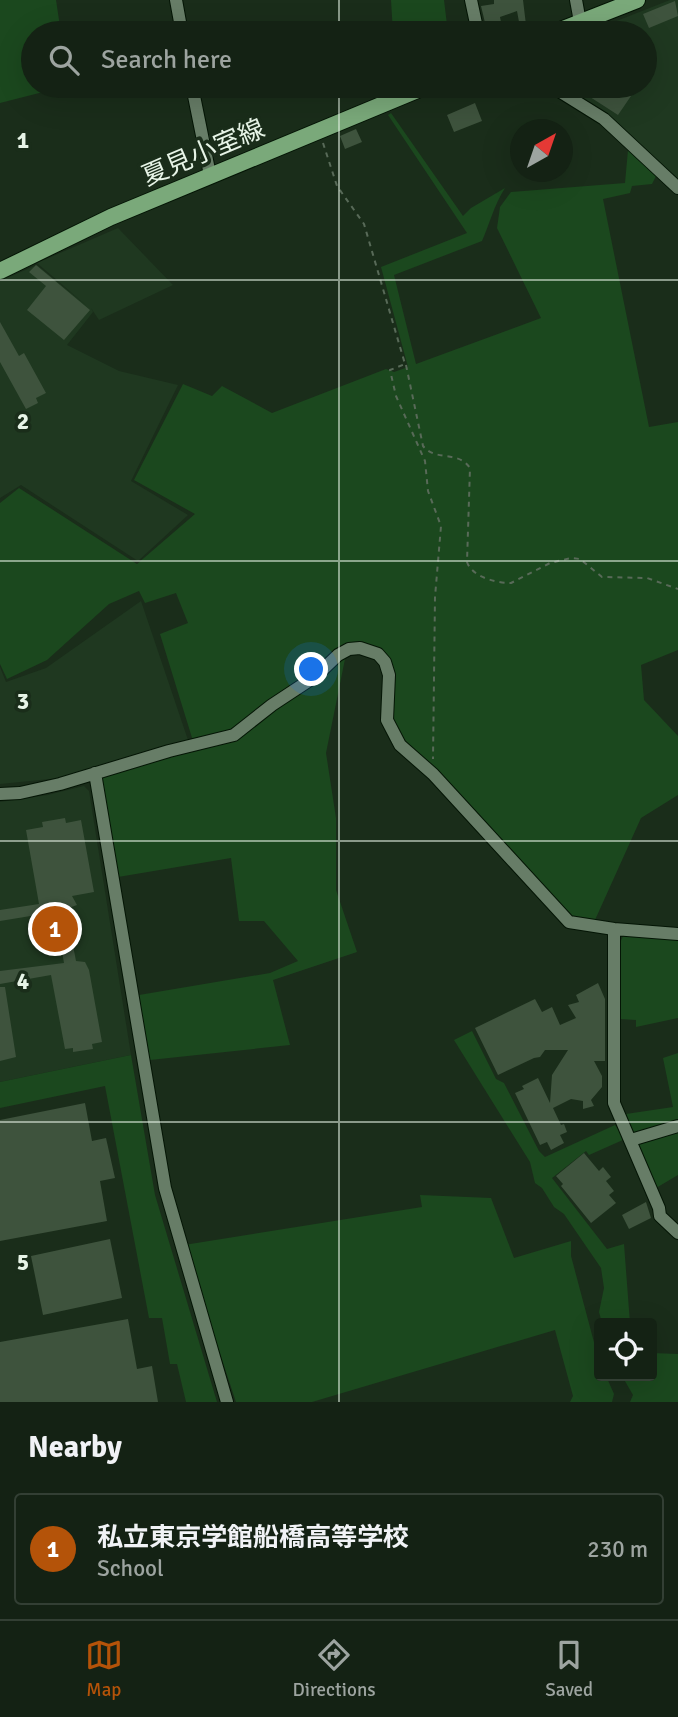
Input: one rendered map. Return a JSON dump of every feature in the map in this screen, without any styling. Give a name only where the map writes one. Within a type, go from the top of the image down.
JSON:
[{"type":"main road","points":[[583,21],[637,0]]},
{"type":"main road","name":"夏見小室線","points":[[0,271],[76,233],[397,98]]},
{"type":"street","points":[[176,0],[180,21]]},
{"type":"street","points":[[471,0],[475,21]]},
{"type":"street","points":[[576,0],[580,21]]},
{"type":"street","points":[[194,98],[210,175]]},
{"type":"street","points":[[570,98],[604,119],[678,188]]},
{"type":"street","points":[[0,794],[60,785],[234,735],[272,705],[316,676],[338,655],[349,649],[360,648],[378,654],[385,662],[389,675],[387,720],[400,745],[433,774],[569,922],[678,934]]},
{"type":"street","points":[[95,773],[165,1188],[227,1402]]},
{"type":"street","points":[[614,929],[614,1103],[660,1216],[678,1233]]},
{"type":"street","points":[[631,1140],[678,1126]]},
{"type":"path","points":[[318,130],[337,186],[364,224],[405,363],[423,446],[433,455],[460,458],[470,468],[467,562],[474,572],[511,583],[550,564],[571,558],[580,559],[602,577],[647,578],[678,589]]},
{"type":"path","points":[[405,363],[390,370],[396,396],[425,461],[428,491],[440,526],[435,597],[433,774]]},
{"type":"shaded area","points":[[0,0],[56,0],[59,21],[21,21],[21,98],[0,103]]},
{"type":"shaded area","points":[[391,0],[444,0],[447,21],[392,21]]},
{"type":"shaded area","points":[[670,0],[678,0],[678,183],[621,127],[578,98],[657,98],[657,21],[617,21]]},
{"type":"shaded area","points":[[391,113],[463,216],[471,208],[505,188],[482,241],[394,275],[416,364],[541,318],[497,228],[500,207],[511,192],[625,183],[628,150],[656,176],[652,184],[632,186],[630,193],[603,199],[649,427],[678,422],[678,650],[641,665],[644,700],[678,736],[678,795],[641,818],[595,920],[567,915],[401,736],[393,722],[381,650],[373,646],[358,642],[345,644],[232,730],[193,741],[160,634],[188,623],[176,593],[145,603],[139,591],[109,604],[47,660],[7,679],[0,664],[0,503],[19,488],[137,564],[195,514],[134,480],[183,384],[212,396],[222,386],[272,413],[386,369],[394,372],[408,367],[381,267],[467,233],[388,115]]},
{"type":"shaded area","points":[[118,228],[173,285],[99,320],[91,308],[93,312],[67,345],[119,371],[178,385],[131,481],[188,515],[138,561],[21,485],[0,498],[0,281],[37,265],[87,306],[37,263]]},
{"type":"shaded area","points":[[141,601],[188,740],[60,778],[0,784],[0,667],[6,682],[46,668]]},
{"type":"shaded area","points":[[346,654],[326,753],[336,818],[336,890],[357,952],[273,980],[290,1045],[150,1060],[139,995],[270,973],[298,961],[264,921],[239,921],[231,858],[118,877],[101,779],[104,775],[233,740]]},
{"type":"shaded area","points":[[84,786],[89,791],[131,1055],[0,1082],[0,802],[48,795]]},
{"type":"shaded area","points":[[623,936],[678,940],[678,1018],[636,1027],[636,1020],[620,1019],[620,943]]},
{"type":"shaded area","points":[[472,1031],[496,1079],[504,1083],[539,1151],[545,1157],[615,1125],[625,1139],[589,1155],[586,1151],[552,1178],[607,1249],[624,1244],[630,1318],[601,1318],[599,1312],[604,1288],[601,1268],[564,1214],[554,1207],[542,1188],[535,1183],[530,1162],[454,1040]]},
{"type":"shaded area","points":[[678,1053],[678,1120],[634,1135],[626,1114],[673,1107],[663,1058]]},
{"type":"shaded area","points":[[131,1055],[155,1195],[217,1402],[186,1402],[177,1364],[170,1364],[162,1318],[149,1318],[105,1086],[0,1108],[0,1082]]},
{"type":"shaded area","points":[[678,1131],[678,1175],[656,1188],[638,1146],[641,1141]]},
{"type":"shaded area","points":[[420,1195],[491,1198],[514,1258],[571,1241],[571,1256],[594,1342],[594,1381],[608,1381],[614,1394],[612,1402],[570,1402],[573,1396],[555,1330],[312,1402],[236,1402],[184,1245],[422,1207]]},
{"type":"shaded area","points":[[657,1353],[678,1354],[678,1402],[630,1402],[633,1395],[625,1381],[657,1381]]},
{"type":"building","points":[[494,0],[523,0],[526,21],[519,21],[517,11],[500,17],[501,21],[485,21],[481,6],[494,4]]},
{"type":"building","points":[[675,1],[678,16],[657,25],[657,21],[646,21],[643,14]]},
{"type":"building","points":[[592,98],[630,98],[618,115]]},
{"type":"building","points":[[475,103],[482,121],[454,132],[447,115]]},
{"type":"building","points":[[356,129],[362,142],[345,149],[340,136]]},
{"type":"building","points":[[36,265],[90,310],[64,340],[27,310],[46,286],[29,272]]},
{"type":"building","points":[[0,322],[19,356],[24,353],[46,393],[36,398],[38,403],[26,409],[0,362]]},
{"type":"building","points":[[65,818],[66,823],[81,820],[94,892],[72,896],[77,905],[66,909],[76,961],[85,962],[89,970],[102,1042],[92,1044],[93,1049],[73,1052],[73,1048],[65,1049],[51,975],[0,984],[0,971],[64,963],[55,912],[0,921],[0,910],[39,904],[26,830],[43,827],[42,822]]},
{"type":"building","points":[[598,983],[605,999],[605,1061],[594,1061],[602,1076],[602,1087],[591,1100],[594,1106],[583,1109],[583,1101],[571,1099],[553,1108],[567,1132],[560,1135],[564,1143],[551,1150],[547,1142],[540,1145],[515,1093],[538,1078],[550,1103],[552,1075],[568,1050],[545,1050],[540,1057],[498,1075],[475,1028],[535,999],[542,1012],[552,1007],[560,1025],[576,1018],[568,1005],[579,1002],[576,995]]},
{"type":"building","points":[[0,987],[5,987],[16,1057],[0,1061]]},
{"type":"building","points":[[85,1103],[92,1141],[106,1138],[115,1178],[100,1181],[107,1221],[0,1241],[0,1120]]},
{"type":"building","points":[[584,1153],[599,1171],[603,1167],[611,1177],[606,1181],[614,1191],[609,1195],[616,1203],[591,1223],[556,1176]]},
{"type":"building","points":[[646,1202],[651,1218],[629,1229],[622,1215]]},
{"type":"building","points":[[110,1239],[122,1298],[43,1315],[31,1256]]},
{"type":"building","points":[[128,1319],[137,1369],[152,1366],[158,1402],[0,1402],[0,1342]]},
{"type":"place","name":"私立東京学館船橋高等学校","points":[[55,929]]}]
